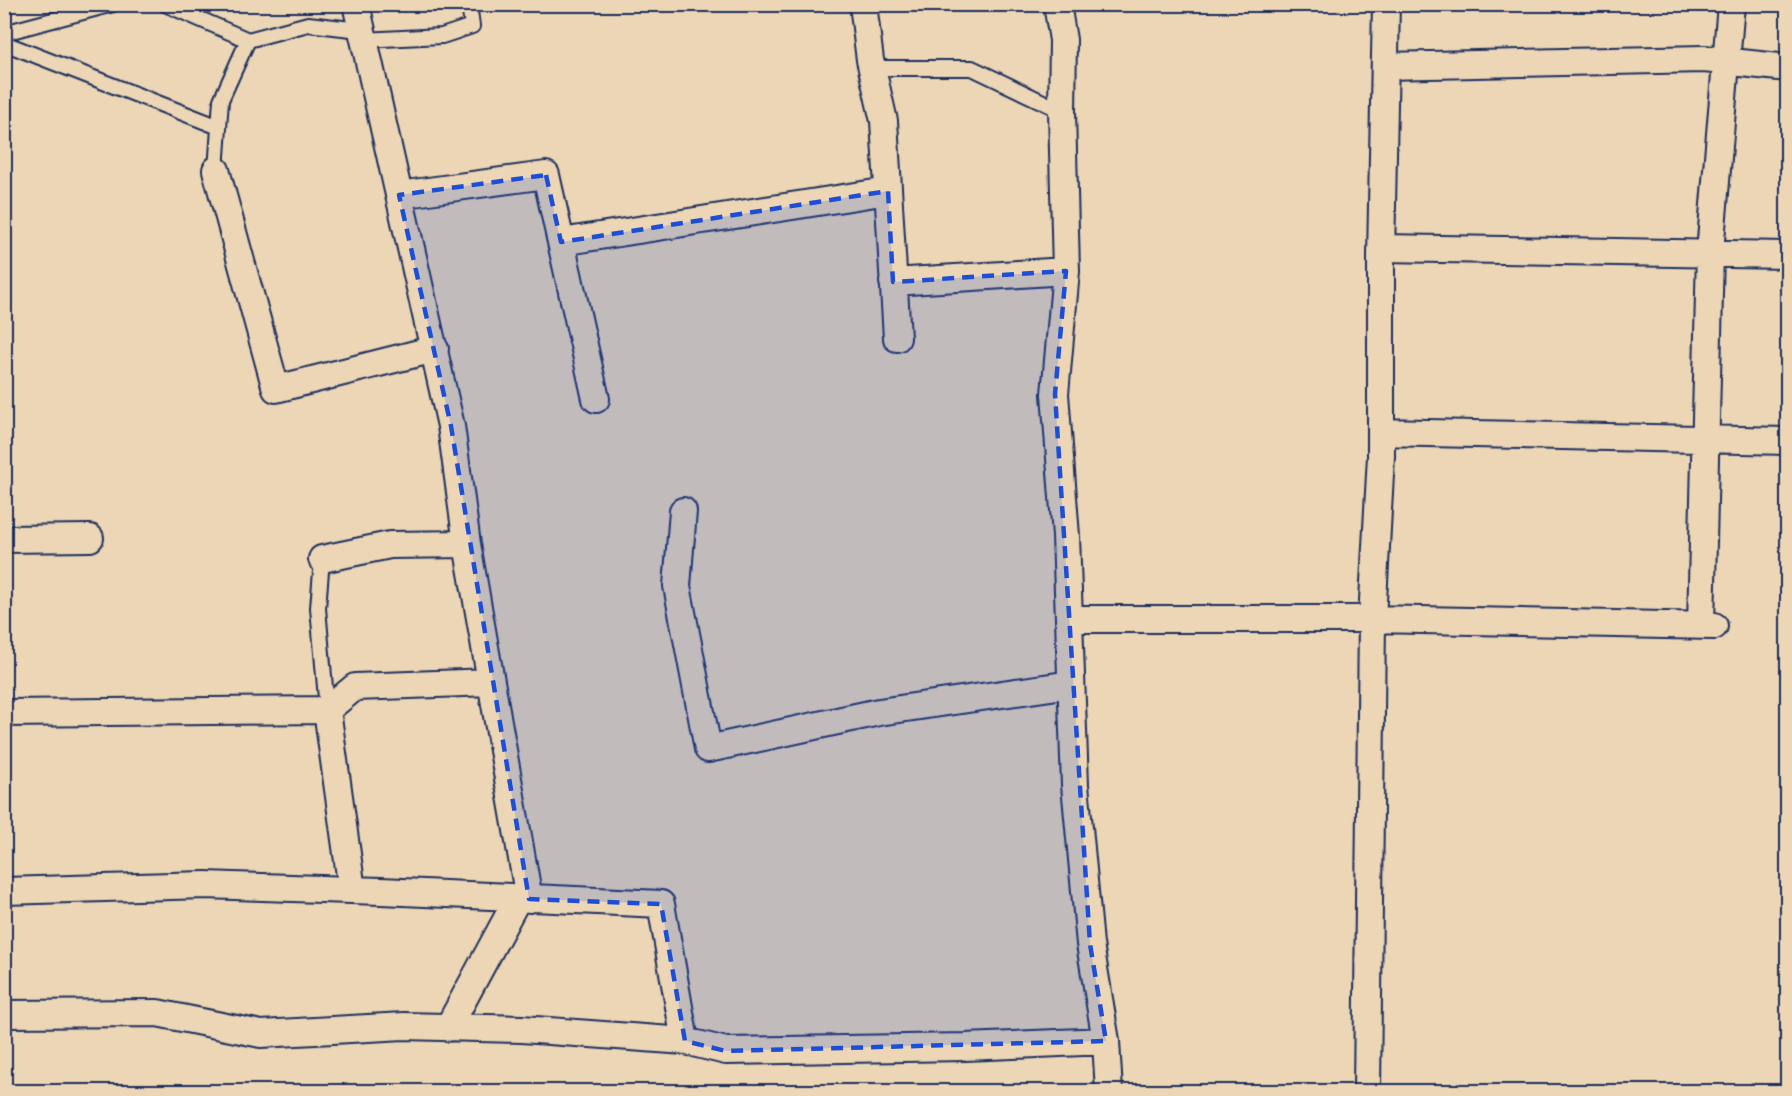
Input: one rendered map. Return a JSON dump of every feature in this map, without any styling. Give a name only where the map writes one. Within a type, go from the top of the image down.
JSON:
[{"type":"street","points":[[356,4],[361,35],[451,426],[467,544],[524,898],[448,1028]]},
{"type":"street","points":[[863,4],[872,68],[884,121],[897,338]]},
{"type":"street","points":[[1057,4],[1063,40],[1062,111],[1066,271],[1055,394],[1066,536],[1075,785],[1090,944],[1106,1041],[1108,1092]]},
{"type":"street","points":[[1367,1092],[1372,619],[1381,432],[1386,4]]},
{"type":"street","points":[[1069,619],[1372,619],[1707,625],[1704,440],[1710,252],[1731,4]]},
{"type":"street","points":[[1385,66],[1704,59],[1788,68]]},
{"type":"street","points":[[216,170],[276,389],[435,349]]},
{"type":"street","points":[[399,195],[546,176],[596,399]]},
{"type":"street","points":[[561,242],[888,191]]},
{"type":"street","points":[[1382,248],[1788,255]]},
{"type":"street","points":[[893,282],[1066,271]]},
{"type":"street","points":[[1381,432],[1788,441]]},
{"type":"street","points":[[682,511],[677,586],[708,749],[879,712],[1071,684]]},
{"type":"street","points":[[4,539],[90,538]]},
{"type":"street","points":[[322,559],[390,545],[467,544]]},
{"type":"street","points":[[4,713],[327,710],[355,687],[491,682]]},
{"type":"street","points":[[327,710],[352,890]]},
{"type":"street","points":[[4,891],[205,885],[661,904],[685,1041]]},
{"type":"street","points":[[4,1014],[157,1013],[261,1034],[404,1026],[522,1029],[685,1041],[726,1051],[965,1047],[1106,1041]]},
{"type":"lane","points":[[4,33],[113,4]]},
{"type":"lane","points":[[165,4],[248,40],[308,24],[361,35],[442,36],[472,26],[469,4]]},
{"type":"lane","points":[[216,170],[221,100],[248,40]]},
{"type":"lane","points":[[4,43],[219,127]]},
{"type":"lane","points":[[872,68],[972,68],[1062,111]]},
{"type":"lane","points":[[322,559],[318,608],[327,710]]},
{"type":"highlighted area","points":[[546,175],[561,242],[888,191],[893,282],[1066,271],[1055,394],[1090,944],[1106,1041],[726,1051],[685,1041],[661,904],[529,899],[451,426],[399,195]]}]
